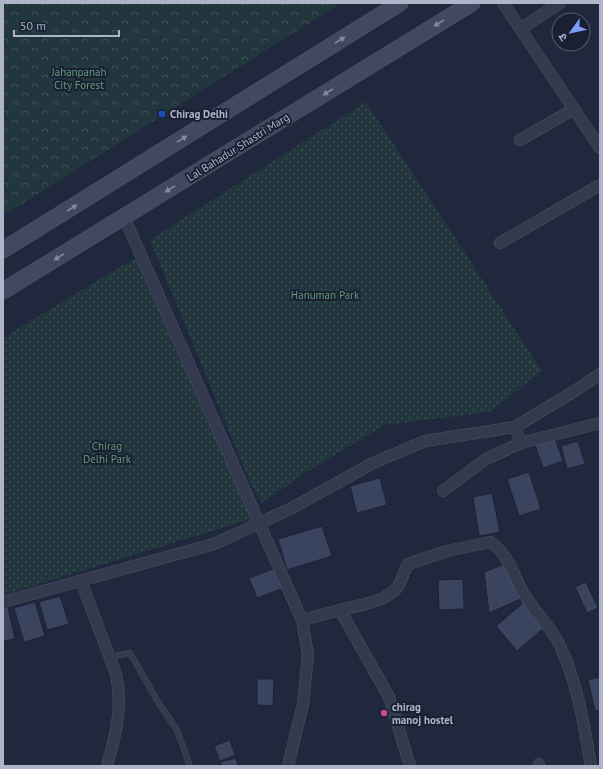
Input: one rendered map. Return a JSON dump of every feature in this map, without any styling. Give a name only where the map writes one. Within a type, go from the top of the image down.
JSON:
[{"type":"main road","points":[[3,250],[400,3]]},
{"type":"main road","name":"Lal Bahadur Shastri Marg","points":[[3,291],[472,3]]},
{"type":"street","points":[[503,3],[600,148]]},
{"type":"street","points":[[520,29],[560,3]]},
{"type":"street","points":[[520,140],[574,109]]},
{"type":"street","points":[[500,243],[600,185]]},
{"type":"street","points":[[124,217],[302,620],[308,655],[303,704],[288,766]]},
{"type":"street","points":[[3,602],[214,544],[292,508],[373,463],[425,441],[515,427],[600,374]]},
{"type":"street","points":[[443,491],[486,459],[521,443],[600,423]]},
{"type":"street","points":[[515,427],[521,443]]},
{"type":"street","points":[[302,620],[372,602],[386,596],[396,589],[408,564],[447,551],[490,542],[496,546],[510,564],[523,593],[561,647],[581,708],[591,766]]},
{"type":"street","points":[[81,581],[117,681],[120,703],[113,746],[107,766]]},
{"type":"street","points":[[340,610],[389,698],[410,766]]},
{"type":"lane","points":[[109,657],[130,653],[158,702],[178,730],[190,766]]},
{"type":"green space","name":"Jahanpanah City Forest","points":[[3,3],[341,3],[3,216]]},
{"type":"green space","name":"Hanuman Park","points":[[366,102],[542,371],[489,412],[384,425],[303,474],[262,503],[251,484],[150,240]]},
{"type":"green space","name":"Chirag Delhi Park","points":[[135,258],[197,398],[254,518],[3,595],[3,338]]},
{"type":"building","points":[[554,436],[563,461],[543,468],[534,442]]},
{"type":"building","points":[[578,441],[585,464],[567,469],[561,446]]},
{"type":"building","points":[[529,472],[541,509],[519,516],[507,479]]},
{"type":"building","points":[[380,478],[387,505],[357,513],[350,486]]},
{"type":"building","points":[[492,493],[500,532],[479,536],[473,497]]},
{"type":"building","points":[[322,526],[332,556],[287,570],[278,539]]},
{"type":"building","points":[[505,564],[523,598],[489,613],[484,572]]},
{"type":"building","points":[[276,568],[284,588],[257,598],[249,578]]},
{"type":"building","points":[[463,579],[464,609],[439,610],[438,580]]},
{"type":"building","points":[[586,582],[598,608],[587,613],[575,587]]},
{"type":"building","points":[[60,596],[69,624],[47,630],[39,602]]},
{"type":"building","points":[[35,602],[45,636],[24,642],[14,608]]},
{"type":"building","points":[[524,602],[545,627],[517,651],[496,626]]},
{"type":"building","points":[[8,607],[15,639],[3,641],[3,608]]},
{"type":"building","points":[[600,677],[600,710],[595,711],[588,680]]},
{"type":"building","points":[[257,679],[274,679],[273,706],[257,705]]},
{"type":"building","points":[[230,740],[235,755],[220,761],[214,746]]},
{"type":"building","points":[[236,758],[238,766],[222,766],[220,762]]},
{"type":"place","name":"Chirag Delhi","points":[[162,114]]},
{"type":"place","name":"chirag manoj hostel","points":[[384,713]]}]
